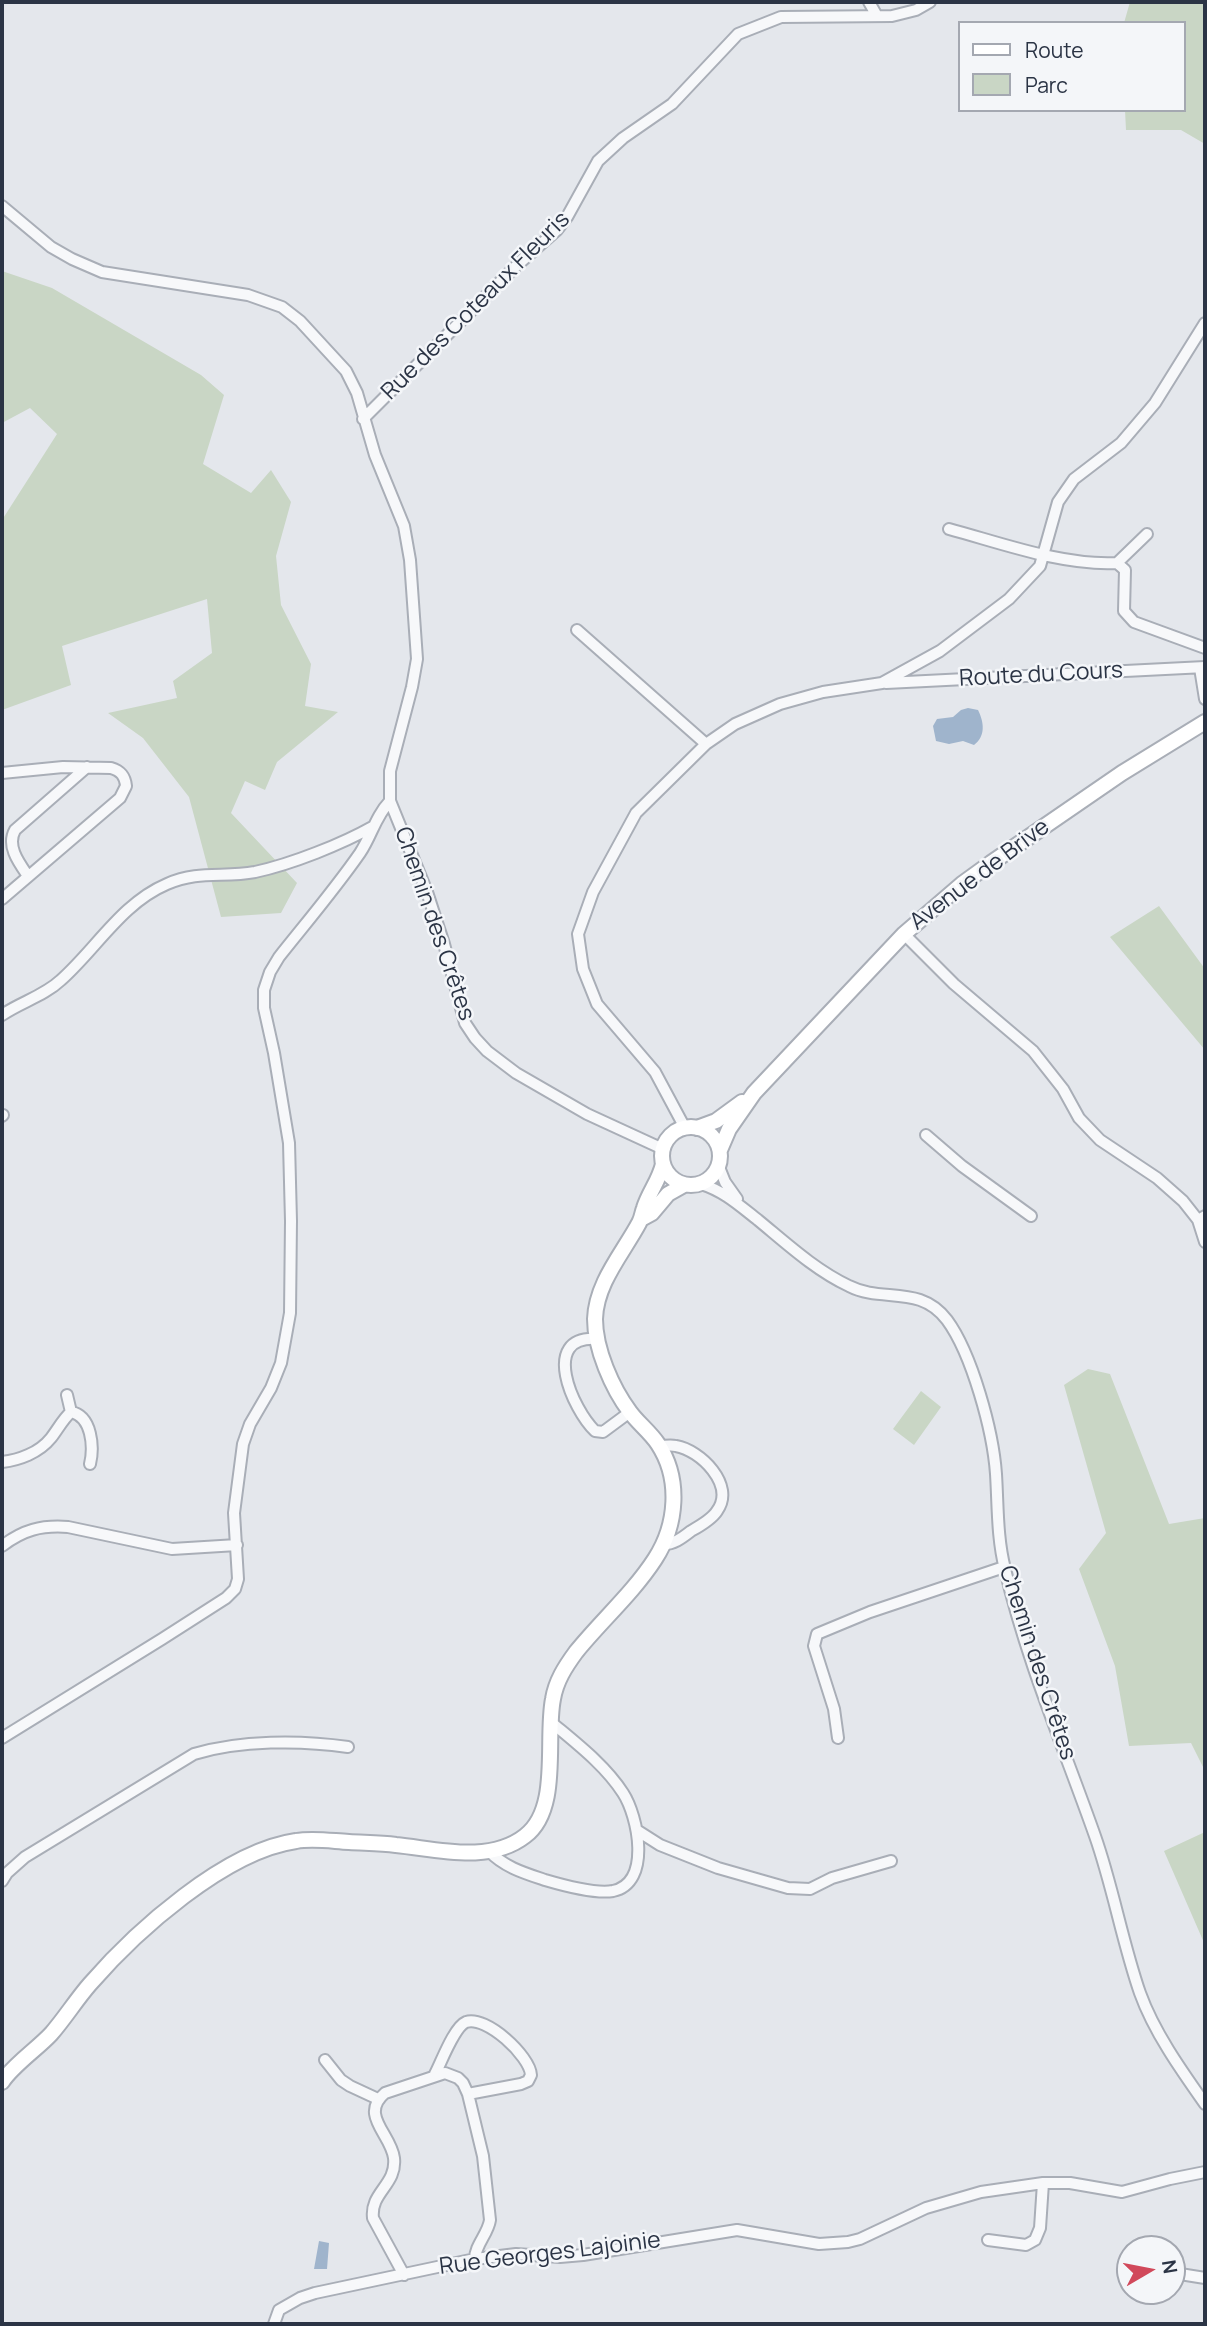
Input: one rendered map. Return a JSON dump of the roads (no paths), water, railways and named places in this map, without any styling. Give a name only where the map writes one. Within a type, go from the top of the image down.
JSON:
[{"type":"street","points":[[869,2],[877,16]]},
{"type":"street","name":"Rue des Coteaux Fleuris","points":[[363,419],[514,268],[557,230],[598,161],[623,138],[672,104],[738,34],[781,17],[892,16],[916,10],[930,2]]},
{"type":"street","name":"Chemin des Crêtes","points":[[2,206],[51,247],[102,272],[248,295],[282,307],[300,321],[346,371],[357,393],[363,419],[404,526],[410,560],[417,660],[390,771],[390,801],[427,892],[465,1023],[487,1051],[516,1073],[587,1114],[663,1149]]},
{"type":"street","points":[[1045,554],[1058,502],[1074,480],[1121,443],[1155,403],[1205,323]]},
{"type":"street","points":[[950,529],[1045,554],[1096,564],[1117,563],[1147,534]]},
{"type":"street","name":"Route du Cours","points":[[882,683],[940,650],[1009,599],[1040,566],[1045,554]]},
{"type":"street","points":[[1117,563],[1125,570],[1124,611],[1134,622],[1205,648]]},
{"type":"street","points":[[577,630],[706,744]]},
{"type":"street","name":"Route du Cours","points":[[691,1128],[655,1072],[597,1004],[583,969],[578,934],[593,892],[636,813],[706,744],[735,724],[780,704],[823,692],[882,683],[1203,668],[1205,699]]},
{"type":"street","name":"Avenue de Brive","points":[[754,1093],[904,934],[962,884],[1122,774],[1205,722]]},
{"type":"street","points":[[2,774],[63,767],[87,768],[118,770],[126,781],[124,793],[2,899]]},
{"type":"street","points":[[28,876],[14,850],[12,835],[87,768]]},
{"type":"street","points":[[2,1738],[162,1640],[226,1598],[235,1589],[239,1579],[234,1513],[243,1444],[250,1423],[271,1388],[281,1363],[290,1313],[289,1143],[264,1008],[264,990],[279,957],[350,868],[363,849],[379,813],[390,801]]},
{"type":"street","points":[[2,1015],[60,982],[130,908],[163,886],[186,876],[254,872],[286,863],[374,826]]},
{"type":"street","points":[[904,934],[954,985],[1033,1051],[1063,1089],[1079,1118],[1100,1140],[1157,1178],[1202,1218],[1205,1242]]},
{"type":"street","points":[[2,2082],[53,2032],[89,1986],[146,1927],[170,1906],[243,1858],[260,1850],[298,1840],[392,1844],[464,1853],[489,1851],[509,1845],[526,1835],[537,1822],[547,1792],[552,1700],[564,1669],[656,1558],[671,1523],[674,1491],[670,1472],[659,1446],[630,1412],[604,1365],[595,1318],[600,1296],[607,1277],[641,1219],[644,1206],[659,1180],[667,1139],[675,1132],[716,1121],[754,1093]]},
{"type":"street","points":[[641,1219],[652,1213],[668,1194],[684,1185],[701,1184],[712,1177],[719,1167],[720,1150],[729,1129],[754,1093]]},
{"type":"street","points":[[691,1128],[708,1132],[720,1150]]},
{"type":"street","points":[[926,1135],[962,1166],[1031,1216]]},
{"type":"street","points":[[663,1164],[671,1177],[684,1185]]},
{"type":"street","name":"Chemin des Crêtes","points":[[719,1167],[740,1205]]},
{"type":"street","name":"Chemin des Crêtes","points":[[701,1184],[713,1188],[740,1205],[800,1254],[851,1288],[908,1296],[929,1304],[946,1318],[970,1364],[990,1440],[996,1471],[1004,1567],[1034,1669],[1112,1889],[1140,1993],[1150,2017],[1205,2104]]},
{"type":"street","points":[[597,1339],[576,1341],[566,1353],[564,1370],[568,1384],[586,1423],[595,1432],[603,1432],[630,1412]]},
{"type":"street","points":[[66,1395],[72,1412]]},
{"type":"street","points":[[2,1462],[16,1461],[33,1452],[48,1441],[65,1417],[72,1412],[85,1418],[88,1426],[92,1446],[90,1464]]},
{"type":"street","points":[[659,1446],[676,1446],[692,1452],[710,1468],[722,1489],[722,1501],[718,1511],[670,1544],[662,1544]]},
{"type":"street","points":[[2,1546],[19,1534],[36,1527],[52,1525],[172,1549],[237,1545]]},
{"type":"street","points":[[838,1738],[834,1709],[814,1646],[817,1634],[870,1612],[1004,1567]]},
{"type":"street","points":[[489,1851],[499,1861],[524,1873],[559,1884],[612,1891],[624,1887],[632,1877],[638,1863],[635,1815],[611,1777],[551,1722]]},
{"type":"street","points":[[2,1881],[25,1857],[194,1754],[212,1748],[314,1742],[348,1747]]},
{"type":"street","points":[[638,1831],[660,1845],[718,1868],[788,1888],[810,1889],[832,1878],[891,1861]]},
{"type":"street","points":[[435,2074],[453,2038],[463,2024],[469,2021],[508,2039],[528,2064],[531,2075],[528,2081],[468,2094]]},
{"type":"street","points":[[325,2060],[341,2080],[378,2099]]},
{"type":"street","points":[[404,2275],[373,2218],[375,2199],[389,2183],[395,2164],[391,2145],[375,2115],[375,2106],[378,2099],[393,2090],[435,2074],[444,2073],[463,2083],[483,2157],[490,2220],[489,2228],[475,2252],[475,2259]]},
{"type":"street","name":"Rue Georges Lajoinie","points":[[274,2324],[279,2310],[315,2293],[475,2259],[516,2254],[560,2257],[583,2255],[737,2230],[819,2244],[848,2242],[926,2208],[981,2192],[1043,2183],[1085,2184],[1122,2192],[1205,2172]]},
{"type":"street","points":[[988,2240],[1026,2245],[1035,2240],[1040,2228],[1043,2183]]},
{"type":"street","points":[[1186,2275],[1205,2278]]},
{"type":"water","points":[[968,708],[978,710],[982,719],[983,729],[978,741],[974,745],[963,741],[949,744],[936,741],[933,726],[937,719],[953,717]]},
{"type":"water","points":[[319,2241],[329,2243],[327,2269],[314,2269]]}]
